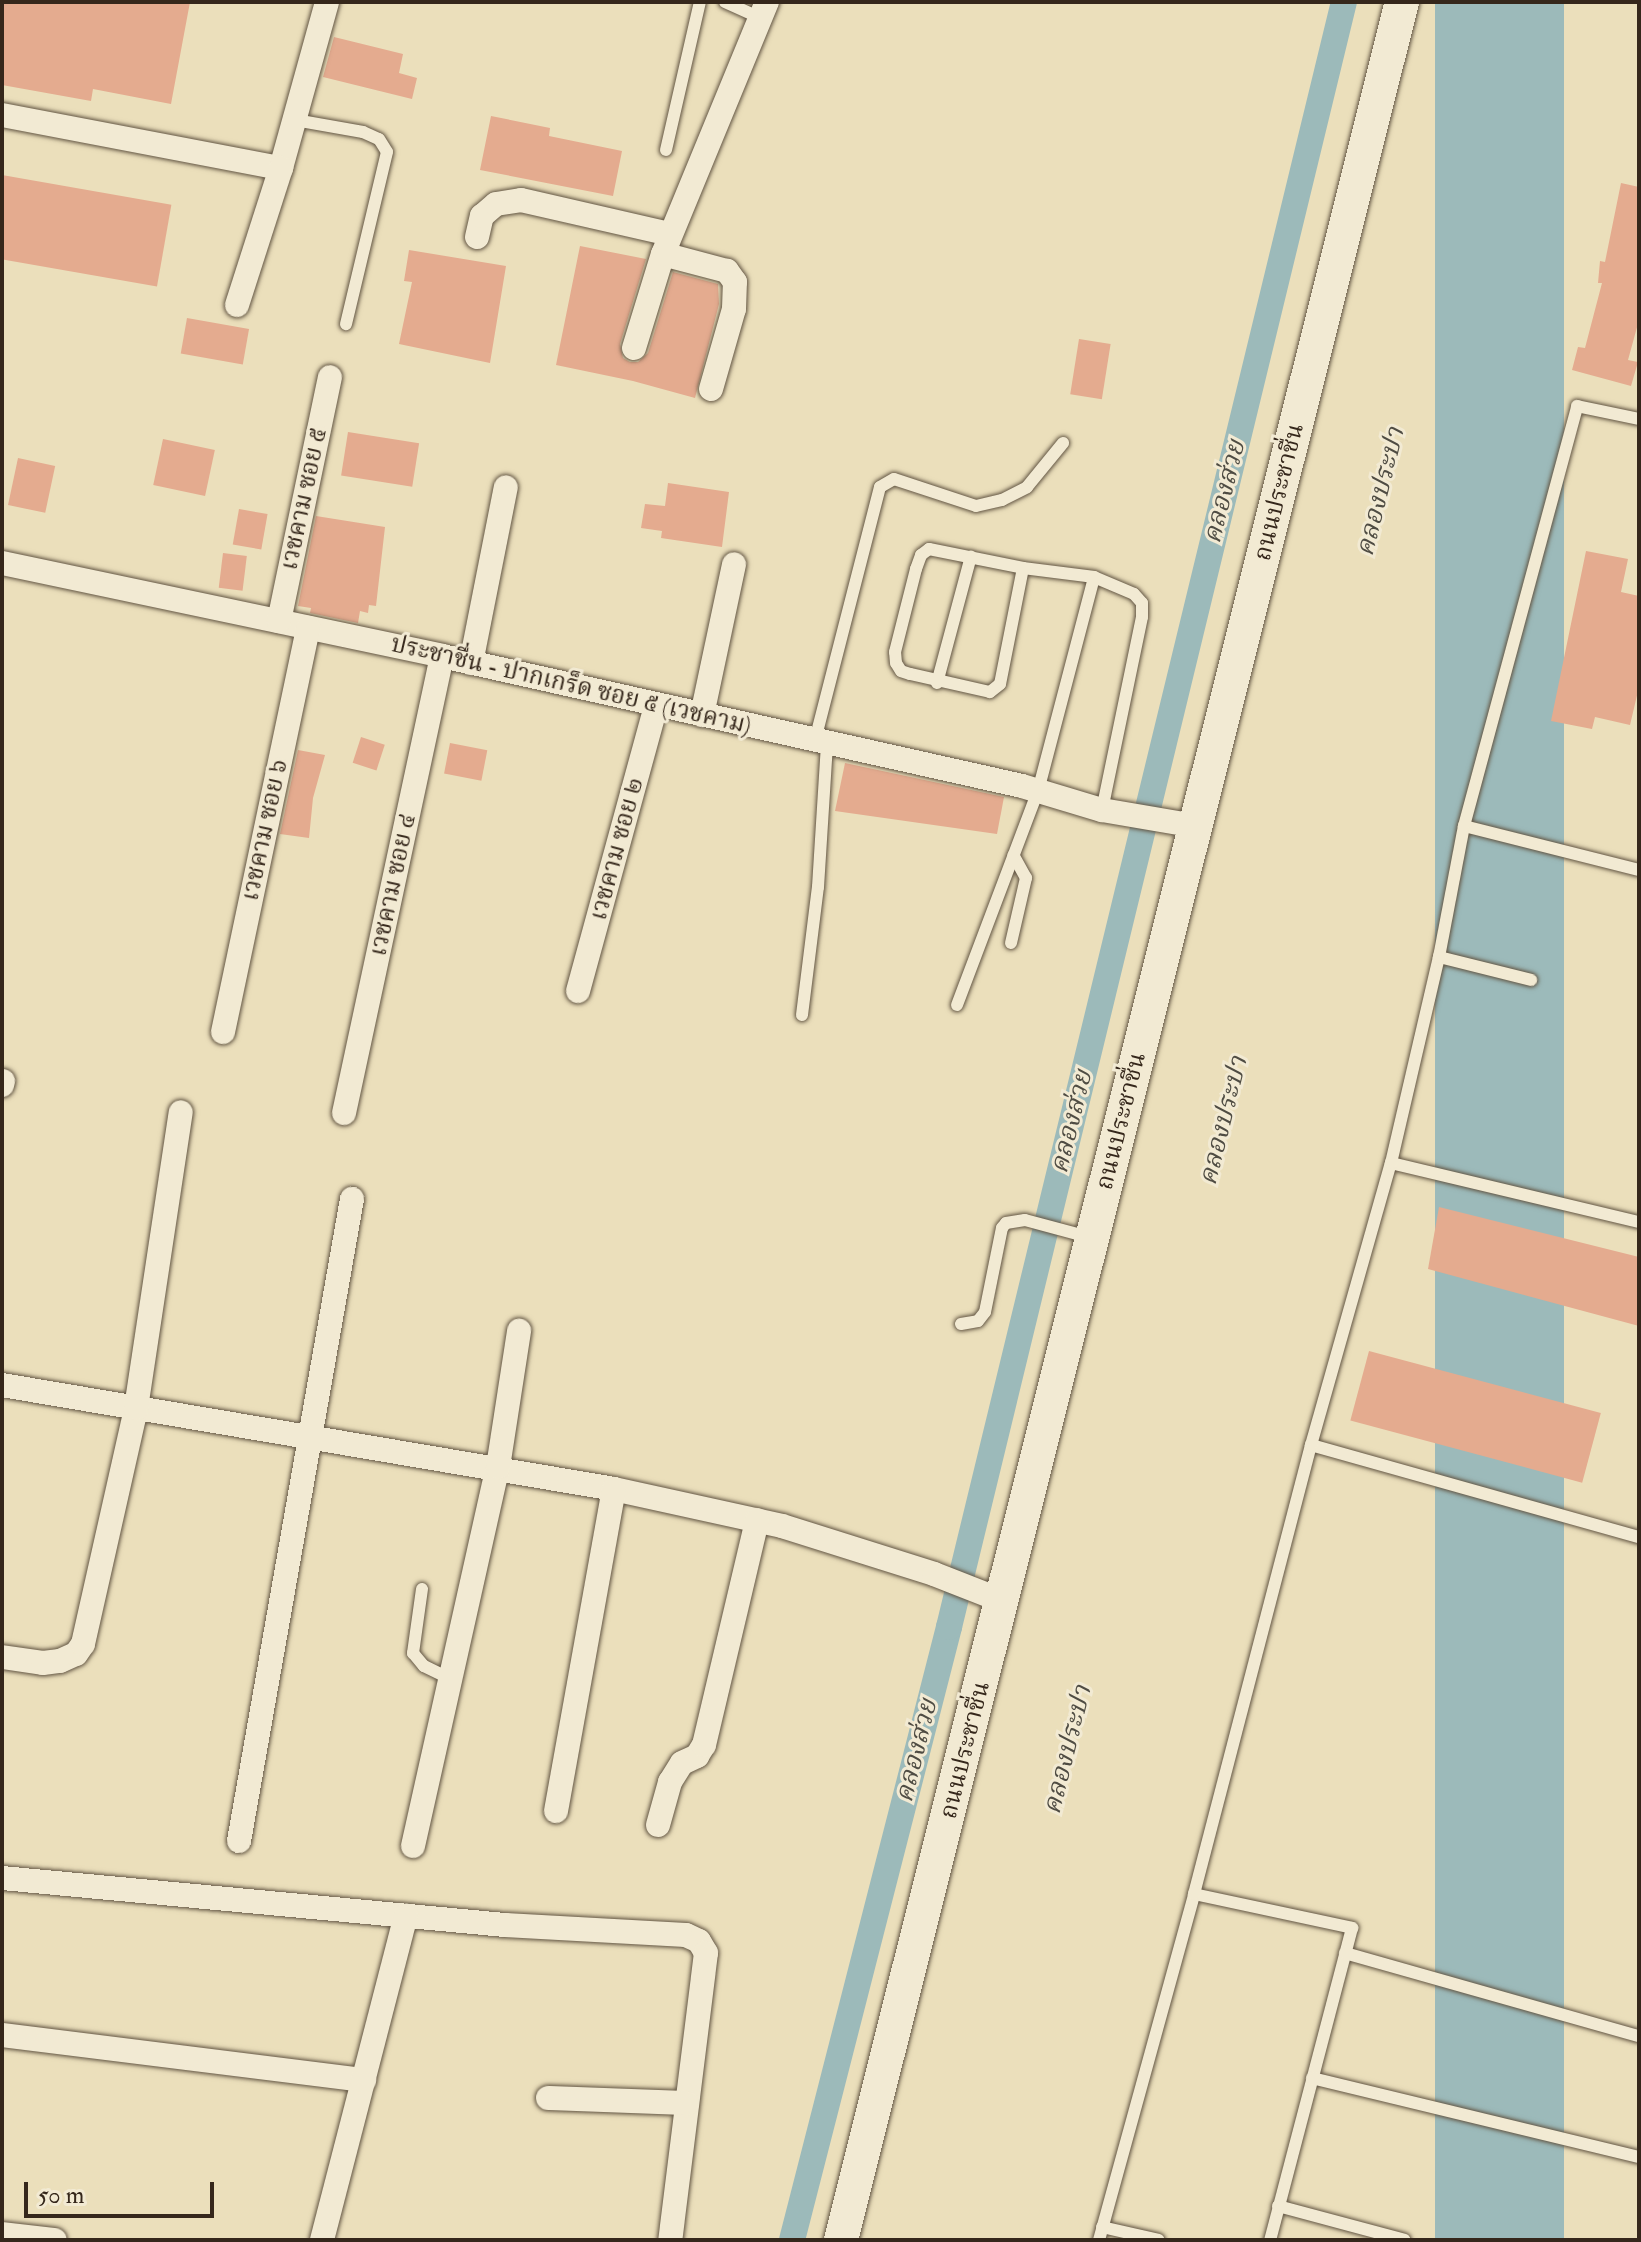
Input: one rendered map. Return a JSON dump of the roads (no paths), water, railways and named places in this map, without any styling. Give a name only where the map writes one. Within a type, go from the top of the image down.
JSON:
[{"type":"main road","name":"ถนนประชาชื่น","points":[[841,2240],[1081,1234],[1402,2]]},
{"type":"street","points":[[237,305],[281,168],[327,2]]},
{"type":"street","points":[[634,348],[666,244],[765,10]]},
{"type":"street","points":[[2,115],[281,168]]},
{"type":"street","points":[[477,237],[482,216],[496,204],[521,200],[666,244],[727,271],[735,282],[734,309],[711,389]]},
{"type":"street","name":"เวชคาม ซอย ๕","points":[[279,621],[330,377]]},
{"type":"street","points":[[471,663],[506,487]]},
{"type":"street","name":"ประชาชื่น - ปากเกร็ด ซอย ๕ (เวชคาม)","points":[[2,563],[442,656],[821,741],[1038,791],[1102,810],[1187,824]]},
{"type":"street","points":[[702,715],[734,564]]},
{"type":"street","name":"เวชคาม ซอย ๖","points":[[223,1032],[308,628]]},
{"type":"street","name":"เวชคาม ซอย ๔","points":[[344,1113],[442,656]]},
{"type":"street","name":"เวชคาม ซอย ๒","points":[[578,991],[656,706]]},
{"type":"street","points":[[2,1657],[43,1663],[60,1661],[76,1654],[83,1644],[136,1408],[181,1112]]},
{"type":"street","points":[[239,1841],[352,1199]]},
{"type":"street","points":[[413,1846],[498,1467],[519,1331]]},
{"type":"street","points":[[2,1385],[614,1489],[757,1520],[934,1574],[996,1598]]},
{"type":"street","points":[[556,1811],[614,1489]]},
{"type":"street","points":[[658,1825],[670,1782],[682,1763],[697,1756],[704,1745],[757,1520]]},
{"type":"street","points":[[2,1878],[406,1916],[686,1935],[699,1941],[706,1953],[670,2240]]},
{"type":"street","points":[[322,2240],[406,1916]]},
{"type":"street","points":[[2,2035],[364,2080]]},
{"type":"street","points":[[548,2098],[687,2103]]},
{"type":"street","points":[[2,2234],[55,2240]]},
{"type":"lane","points":[[666,150],[700,2]]},
{"type":"lane","points":[[725,2],[765,10]]},
{"type":"lane","points":[[295,120],[363,132],[379,139],[387,152],[346,324]]},
{"type":"lane","points":[[1159,2240],[1100,2234],[1194,1894],[1311,1445],[1391,1163],[1439,957],[1464,826],[1577,406],[1639,419]]},
{"type":"lane","points":[[802,1015],[818,887],[821,741],[880,487],[894,479],[976,506],[1002,500],[1027,487],[1063,443]]},
{"type":"lane","points":[[1023,568],[1000,684],[990,692],[937,683],[901,671],[896,663],[895,652],[916,569],[921,555],[929,549],[1023,568],[1094,577],[1134,594],[1142,603],[1142,617],[1102,810]]},
{"type":"lane","points":[[937,683],[971,556]]},
{"type":"lane","points":[[957,1005],[1038,791],[1094,577]]},
{"type":"lane","points":[[1464,826],[1639,870]]},
{"type":"lane","points":[[1011,943],[1026,878],[1013,855]]},
{"type":"lane","points":[[1439,957],[1531,980]]},
{"type":"lane","points":[[1391,1163],[1639,1222]]},
{"type":"lane","points":[[961,1324],[978,1321],[985,1312],[1002,1228],[1013,1221],[1025,1220],[1081,1234]]},
{"type":"lane","points":[[1311,1445],[1639,1537]]},
{"type":"lane","points":[[422,1589],[413,1653],[424,1666],[451,1679]]},
{"type":"lane","points":[[1194,1894],[1352,1928],[1270,2240]]},
{"type":"lane","points":[[1345,1953],[1639,2036]]},
{"type":"lane","points":[[1312,2078],[1639,2157]]},
{"type":"lane","points":[[1278,2206],[1405,2240]]},
{"type":"water","points":[[1435,2],[1564,2],[1564,2240],[1435,2240]]},
{"type":"waterway","name":"คลองส่วย","points":[[792,2240],[949,1627],[1344,2]]},
{"type":"water label","name":"คลองประปา","points":[[1381,492]]},
{"type":"water label","name":"คลองประปา","points":[[1224,1121]]},
{"type":"water label","name":"คลองประปา","points":[[1068,1750]]}]
